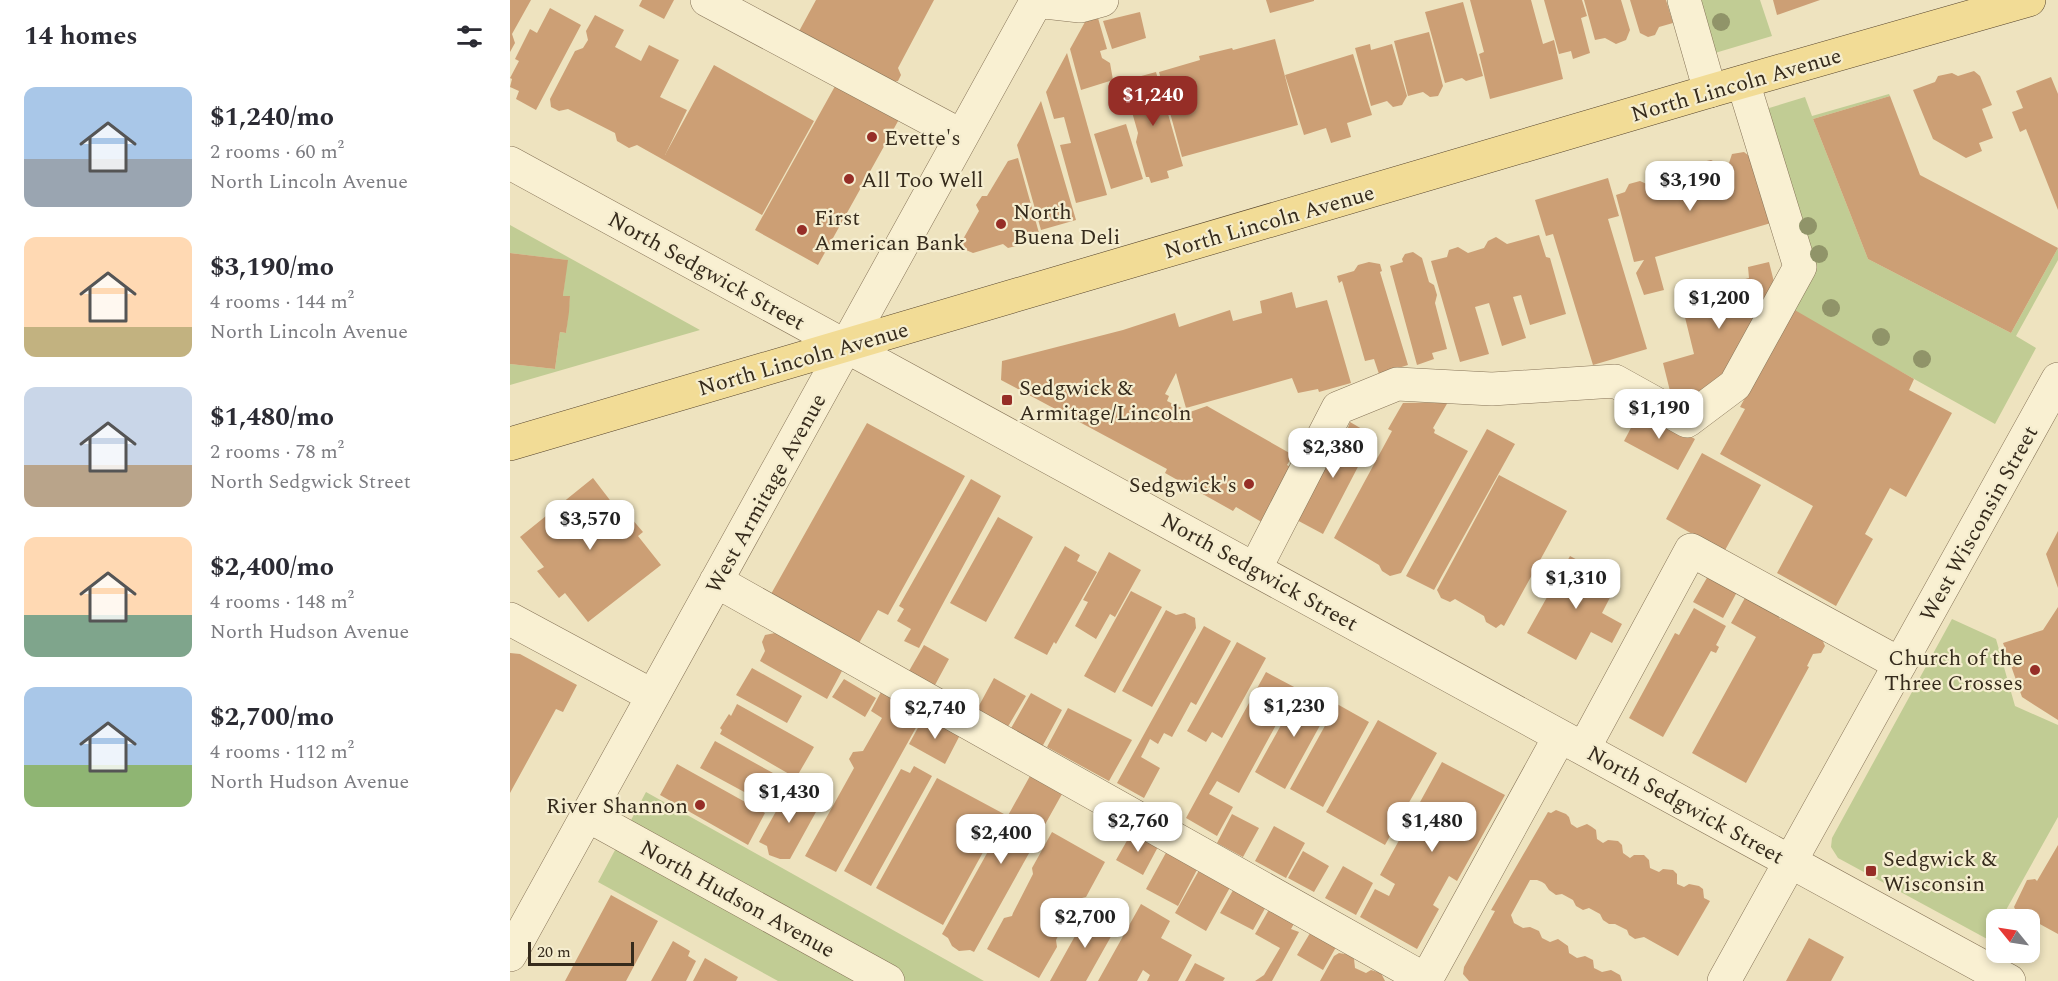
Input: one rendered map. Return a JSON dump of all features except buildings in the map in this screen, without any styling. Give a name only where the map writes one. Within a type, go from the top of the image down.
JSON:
[{"type":"main road","name":"North Lincoln Avenue","points":[[510,444],[1710,91],[2029,0]]},
{"type":"street","points":[[1036,1],[1080,6],[1102,0]]},
{"type":"street","points":[[1684,0],[1710,91]]},
{"type":"street","name":"West Armitage Avenue","points":[[510,955],[1036,1]]},
{"type":"street","points":[[726,4],[962,136]]},
{"type":"street","points":[[1255,569],[1338,408],[1396,384],[1492,389],[1615,381],[1687,421],[1735,385],[1800,267],[1743,82]]},
{"type":"street","name":"North Sedgwick Street","points":[[510,163],[2009,981]]},
{"type":"street","name":"West Wisconsin Street","points":[[1725,981],[2056,386]]},
{"type":"street","points":[[716,581],[1426,980],[1691,550],[1900,664]]},
{"type":"street","points":[[510,619],[653,696]]},
{"type":"street","name":"North Hudson Avenue","points":[[587,815],[888,981]]},
{"type":"green space","points":[[1700,0],[1760,0],[1772,36],[1715,53]]},
{"type":"green space","points":[[1889,94],[1890,96],[1813,119],[1868,259],[2011,333],[2058,248],[2058,260],[2016,336],[2036,348],[1995,424],[1792,311],[1817,266],[1756,112],[1805,97],[1812,116]]},
{"type":"green space","points":[[510,225],[700,330],[510,385],[510,364],[555,369],[560,332],[566,333],[570,296],[563,296],[567,260],[510,253]]},
{"type":"green space","points":[[1952,619],[1996,639],[2015,706],[2058,725],[2058,817],[2007,909],[1986,909],[1986,938],[1838,858],[1831,847],[1832,838]]},
{"type":"green space","points":[[646,792],[984,981],[778,981],[598,882]]},
{"type":"place","name":"Evette's","points":[[872,137]]},
{"type":"place","name":"All Too Well","points":[[849,179]]},
{"type":"place","name":"North Buena Deli","points":[[1001,224]]},
{"type":"place","name":"First American Bank","points":[[802,230]]},
{"type":"place","name":"Sedgwick & Armitage/Lincoln","points":[[1007,400]]},
{"type":"place","name":"Sedgwick's","points":[[1249,484]]},
{"type":"place","name":"Church of the Three Crosses","points":[[2035,670]]},
{"type":"place","name":"River Shannon","points":[[700,805]]},
{"type":"place","name":"Sedgwick & Wisconsin","points":[[1871,871]]}]
